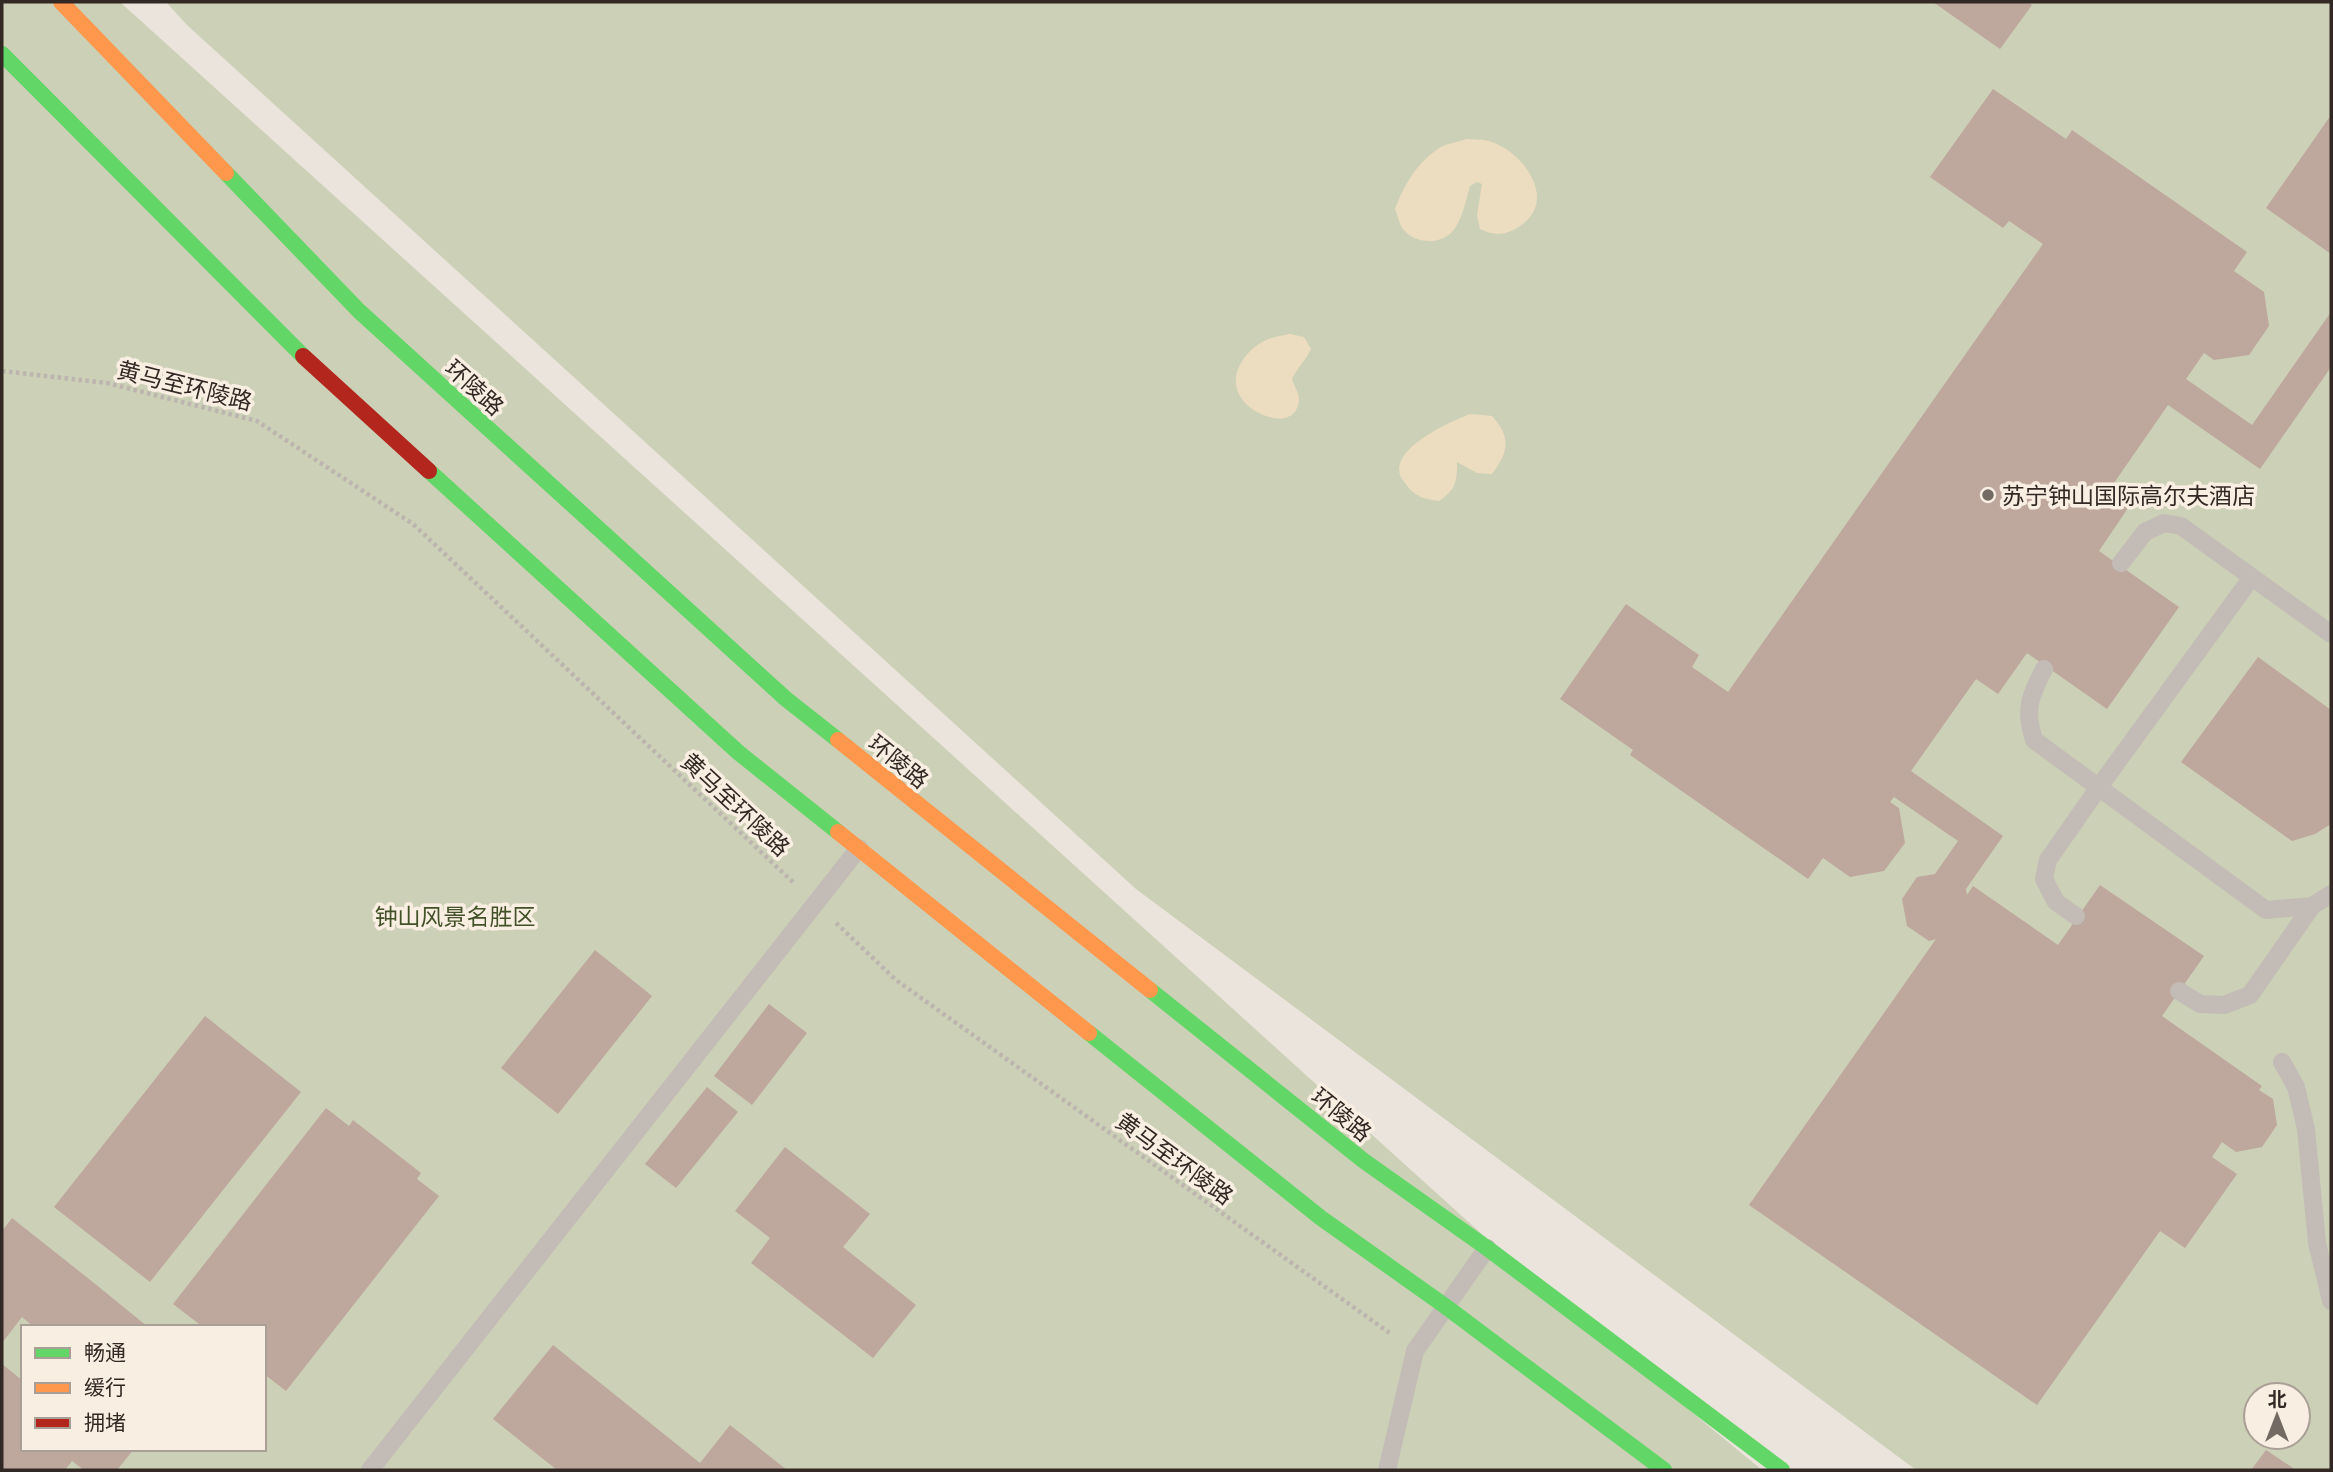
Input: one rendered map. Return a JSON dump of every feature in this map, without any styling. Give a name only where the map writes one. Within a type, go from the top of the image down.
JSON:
[{"type":"main road","name":"环陵路","points":[[61,2],[359,312],[786,699],[1364,1161],[1487,1248],[1782,1470]]},
{"type":"main road","points":[[2,54],[309,362],[739,753],[1321,1218],[1445,1306],[1664,1470]]},
{"type":"lane","points":[[2121,563],[2145,532],[2164,523],[2181,526],[2331,634]]},
{"type":"lane","points":[[2076,916],[2056,901],[2044,879],[2048,860],[2252,577]]},
{"type":"lane","points":[[2044,669],[2030,698],[2028,721],[2034,740],[2266,910],[2312,906]]},
{"type":"lane","points":[[370,1470],[859,848]]},
{"type":"lane","points":[[2179,991],[2200,1004],[2224,1005],[2250,995],[2312,906],[2331,894]]},
{"type":"lane","points":[[2282,1062],[2296,1087],[2306,1129],[2317,1243],[2331,1301]]},
{"type":"lane","points":[[1387,1470],[1415,1351],[1487,1248]]},
{"type":"path","name":"黄马至环陵路","points":[[2,371],[107,383],[257,421],[414,524],[896,980],[1415,1351]]},
{"type":"green space","name":"钟山风景名胜区","points":[[2,2],[120,2],[1547,1293],[1762,1470],[2,1470]]},
{"type":"green space","points":[[166,2],[2331,2],[2331,1470],[1916,1470],[1136,889],[187,25]]},
{"type":"sand","points":[[1467,139],[1486,140],[1502,146],[1524,165],[1536,190],[1536,203],[1531,215],[1510,232],[1495,234],[1480,229],[1477,215],[1482,184],[1477,182],[1470,186],[1461,216],[1452,232],[1434,241],[1414,238],[1402,227],[1395,209],[1403,191],[1419,166],[1433,153],[1444,146]]},
{"type":"sand","points":[[1290,334],[1304,337],[1311,349],[1292,379],[1299,397],[1296,409],[1283,418],[1265,416],[1242,399],[1236,382],[1237,374],[1244,358],[1257,346],[1270,338]]},
{"type":"sand","points":[[1470,414],[1492,416],[1502,431],[1506,445],[1498,466],[1492,474],[1477,473],[1457,462],[1454,484],[1445,497],[1439,501],[1416,495],[1400,475],[1400,465],[1405,455],[1424,437]]},
{"type":"building","points":[[1933,2],[2028,2],[2032,5],[2000,49]]},
{"type":"building","points":[[1993,89],[2066,139],[2072,130],[2247,252],[2234,271],[2264,292],[2269,326],[2249,355],[2214,360],[2204,353],[2186,379],[2252,425],[2331,312],[2331,367],[2260,469],[2168,405],[2107,493],[2128,508],[2099,551],[2179,607],[2107,709],[2027,653],[1998,694],[1976,679],[1911,771],[2003,836],[1966,889],[1967,895],[1973,886],[2058,945],[2100,885],[2204,956],[2162,1016],[2262,1086],[2259,1090],[2273,1099],[2277,1125],[2262,1147],[2236,1152],[2222,1142],[2212,1157],[2237,1174],[2185,1248],[2160,1231],[2037,1405],[1749,1205],[1936,939],[1929,941],[1907,926],[1902,899],[1917,877],[1935,874],[1958,841],[1894,797],[1890,802],[1899,808],[1905,843],[1884,871],[1850,877],[1823,858],[1808,879],[1630,755],[1633,750],[1560,699],[1626,604],[1699,655],[1692,667],[1728,692],[2043,244],[2009,221],[2003,228],[1930,177]]},
{"type":"building","points":[[2331,115],[2331,254],[2266,208]]},
{"type":"building","points":[[2258,657],[2331,710],[2331,824],[2315,834],[2292,841],[2181,762]]},
{"type":"building","points":[[595,950],[652,996],[558,1114],[501,1068]]},
{"type":"building","points":[[769,1004],[807,1033],[752,1105],[714,1076]]},
{"type":"building","points":[[205,1016],[301,1092],[150,1282],[54,1207]]},
{"type":"building","points":[[707,1087],[738,1112],[676,1188],[645,1164]]},
{"type":"building","points":[[326,1108],[349,1126],[353,1120],[421,1173],[417,1179],[439,1196],[286,1391],[266,1376],[266,1325],[200,1325],[173,1304]]},
{"type":"building","points":[[785,1147],[870,1214],[843,1247],[916,1305],[873,1358],[751,1263],[770,1238],[735,1211]]},
{"type":"building","points":[[12,1218],[146,1325],[32,1325],[22,1317],[2,1343],[2,1231]]},
{"type":"building","points":[[553,1345],[700,1463],[730,1425],[787,1470],[557,1470],[493,1419]]},
{"type":"building","points":[[2,1364],[21,1379],[21,1451],[132,1451],[117,1470],[84,1470],[72,1461],[65,1470],[2,1470]]},
{"type":"building","points":[[2268,1451],[2296,1470],[2251,1470]]},
{"type":"traffic: fast","points":[[2,54],[303,356]]},
{"type":"traffic: fast","points":[[226,173],[359,311],[786,699],[838,740]]},
{"type":"traffic: fast","points":[[429,471],[739,753],[838,832]]},
{"type":"traffic: fast","points":[[1150,990],[1364,1161],[1487,1248],[1782,1470]]},
{"type":"traffic: fast","points":[[1089,1033],[1321,1218],[1445,1306],[1664,1470]]},
{"type":"traffic: slow","points":[[61,2],[226,173]]},
{"type":"traffic: slow","points":[[838,740],[1150,990]]},
{"type":"traffic: slow","points":[[838,832],[1089,1033]]},
{"type":"traffic: jam","points":[[303,356],[429,471]]},
{"type":"place","name":"苏宁钟山国际高尔夫酒店","points":[[1988,495]]}]
